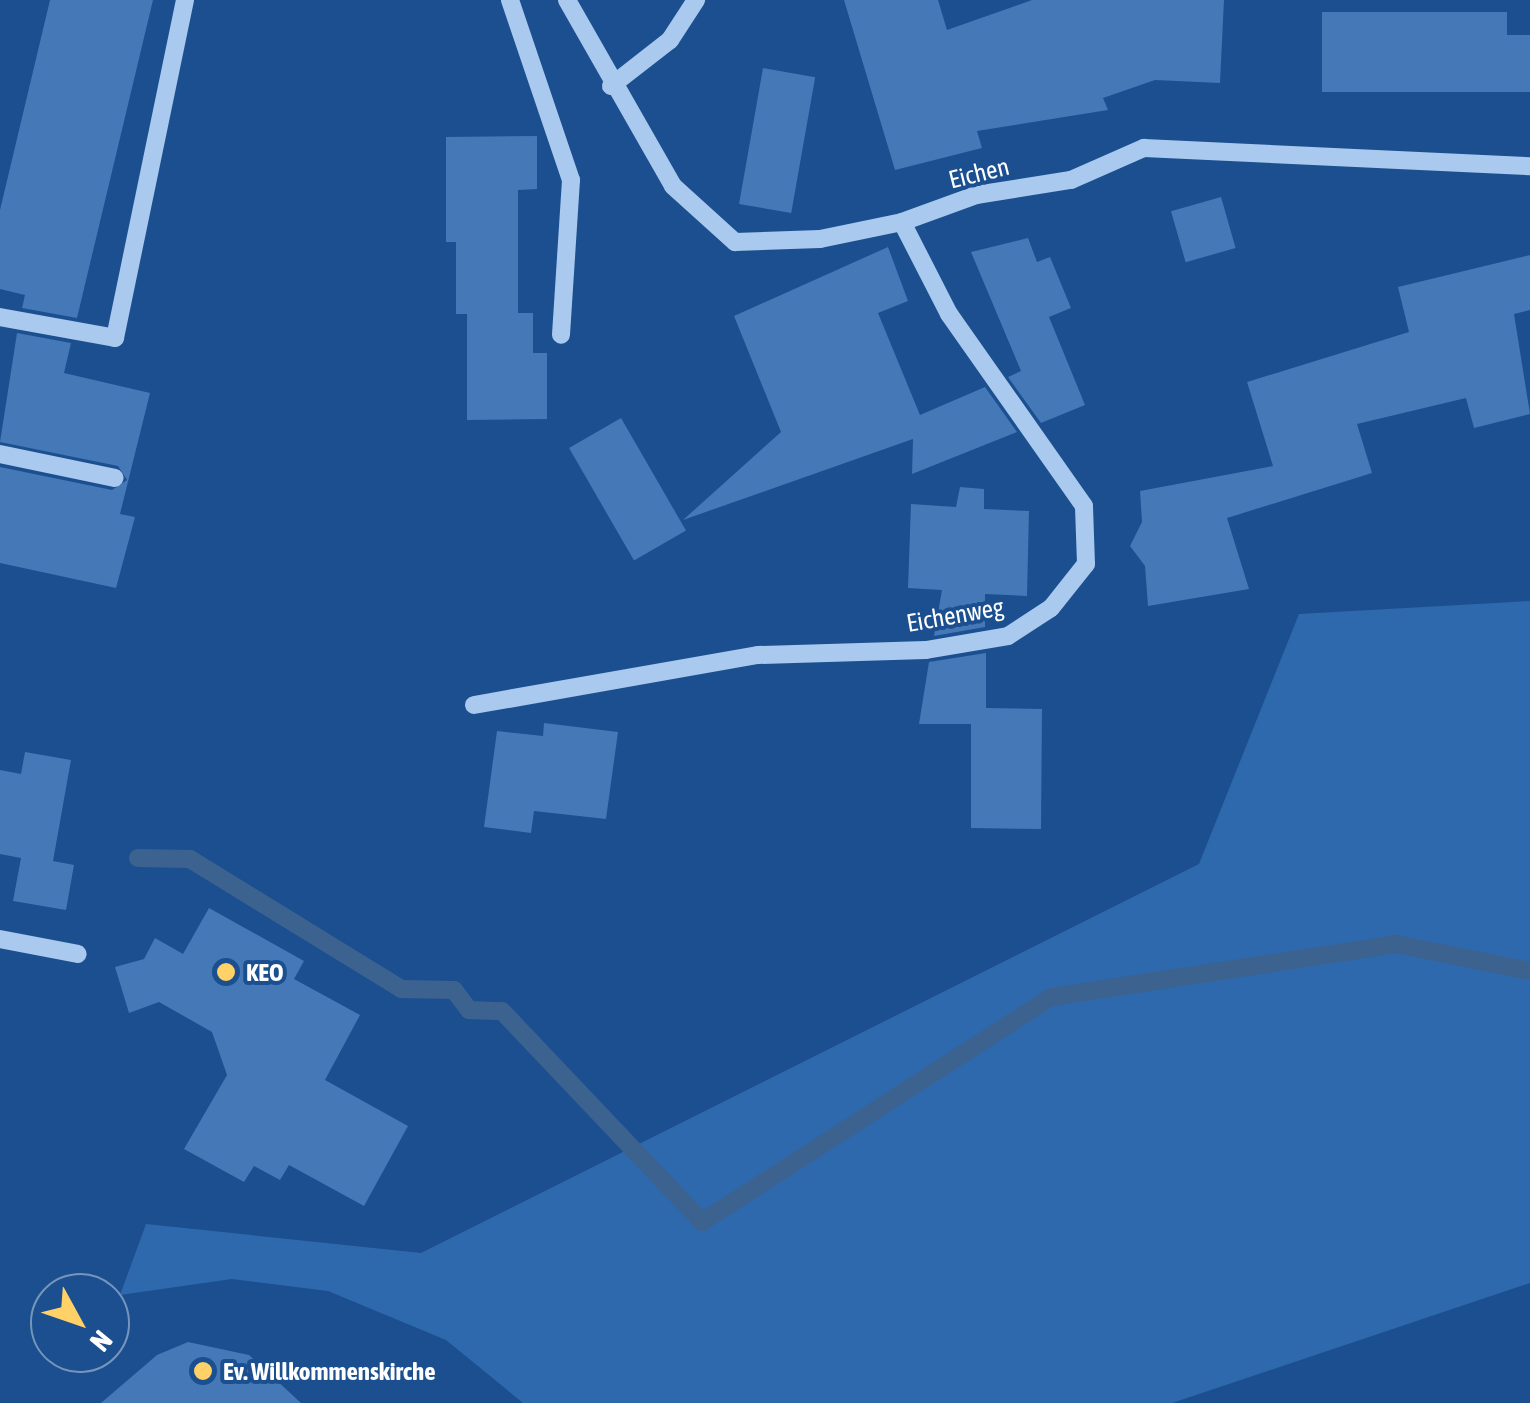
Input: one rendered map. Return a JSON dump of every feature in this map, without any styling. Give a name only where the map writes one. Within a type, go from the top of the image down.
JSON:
[{"type":"street","points":[[0,317],[115,338],[186,0]]},
{"type":"street","points":[[510,0],[571,180],[561,335]]},
{"type":"street","name":"Eichen","points":[[567,0],[611,86],[673,186],[735,242],[820,240],[902,222],[976,195],[1071,180],[1144,148],[1530,166]]},
{"type":"street","points":[[611,86],[670,40],[696,0]]},
{"type":"street","name":"Eichenweg","points":[[474,705],[758,656],[1008,636],[1050,608],[1086,564],[1084,506],[950,314],[902,222]]},
{"type":"street","points":[[0,454],[116,478]]},
{"type":"street","points":[[0,939],[78,954]]},
{"type":"shaded area","points":[[1530,601],[1530,1283],[1172,1403],[523,1403],[446,1340],[328,1291],[232,1279],[130,1294],[128,1273],[146,1224],[421,1253],[1199,864],[1299,614]]},
{"type":"building","points":[[50,0],[153,0],[77,318],[22,308],[25,295],[0,289],[0,210]]},
{"type":"building","points":[[844,0],[938,0],[947,30],[1032,0],[1224,0],[1220,83],[1155,80],[1103,98],[1108,110],[977,131],[982,148],[895,170]]},
{"type":"building","points":[[1322,12],[1507,12],[1507,35],[1530,35],[1530,92],[1322,92]]},
{"type":"building","points":[[763,68],[815,77],[791,213],[739,204]]},
{"type":"building","points":[[537,136],[537,189],[518,190],[518,313],[533,313],[533,353],[547,353],[547,419],[467,420],[467,314],[456,314],[456,242],[446,242],[446,137]]},
{"type":"building","points":[[1221,197],[1236,248],[1186,262],[1171,211]]},
{"type":"building","points":[[1028,238],[1037,262],[1050,257],[1071,308],[1049,317],[1085,405],[1041,423],[1008,377],[1021,371],[971,252]]},
{"type":"building","points":[[888,247],[908,301],[878,313],[920,415],[985,387],[1017,432],[912,474],[913,439],[683,520],[781,432],[734,316]]},
{"type":"building","points":[[1530,255],[1530,310],[1514,314],[1530,414],[1474,428],[1466,398],[1357,424],[1372,473],[1227,518],[1249,589],[1148,606],[1145,566],[1130,546],[1142,522],[1140,491],[1273,466],[1247,382],[1409,332],[1398,287]]},
{"type":"building","points":[[17,333],[71,343],[64,373],[150,393],[120,514],[135,517],[116,588],[0,563],[0,467],[112,490],[127,480],[118,466],[0,442]]},
{"type":"building","points":[[621,418],[686,531],[634,561],[569,448]]},
{"type":"building","points":[[960,487],[984,489],[984,509],[1029,511],[1027,596],[985,594],[985,627],[934,636],[942,590],[908,588],[911,504],[956,507]]},
{"type":"building","points":[[986,653],[986,708],[1042,709],[1041,829],[971,828],[971,724],[919,724],[929,662]]},
{"type":"building","points":[[544,723],[618,732],[606,819],[534,811],[531,833],[484,827],[497,731],[543,736]]},
{"type":"building","points":[[25,752],[71,760],[53,861],[74,865],[66,910],[13,901],[21,858],[0,854],[0,770],[21,774]]},
{"type":"building","points":[[209,908],[304,961],[294,979],[360,1015],[325,1080],[408,1126],[364,1206],[289,1165],[280,1180],[254,1166],[244,1182],[184,1149],[227,1075],[212,1032],[159,1002],[129,1013],[115,967],[144,959],[155,938],[183,954]]},
{"type":"building","name":"Ev. Willkommenskirche","points":[[188,1342],[249,1355],[301,1403],[101,1403],[157,1355]]},
{"type":"waterway","points":[[138,858],[190,859],[401,989],[454,990],[469,1010],[502,1011],[702,1222],[1051,997],[1396,944],[1530,971]]},
{"type":"place","name":"KEO","points":[[226,972]]},
{"type":"place","name":"Ev. Willkommenskirche","points":[[203,1371]]}]
